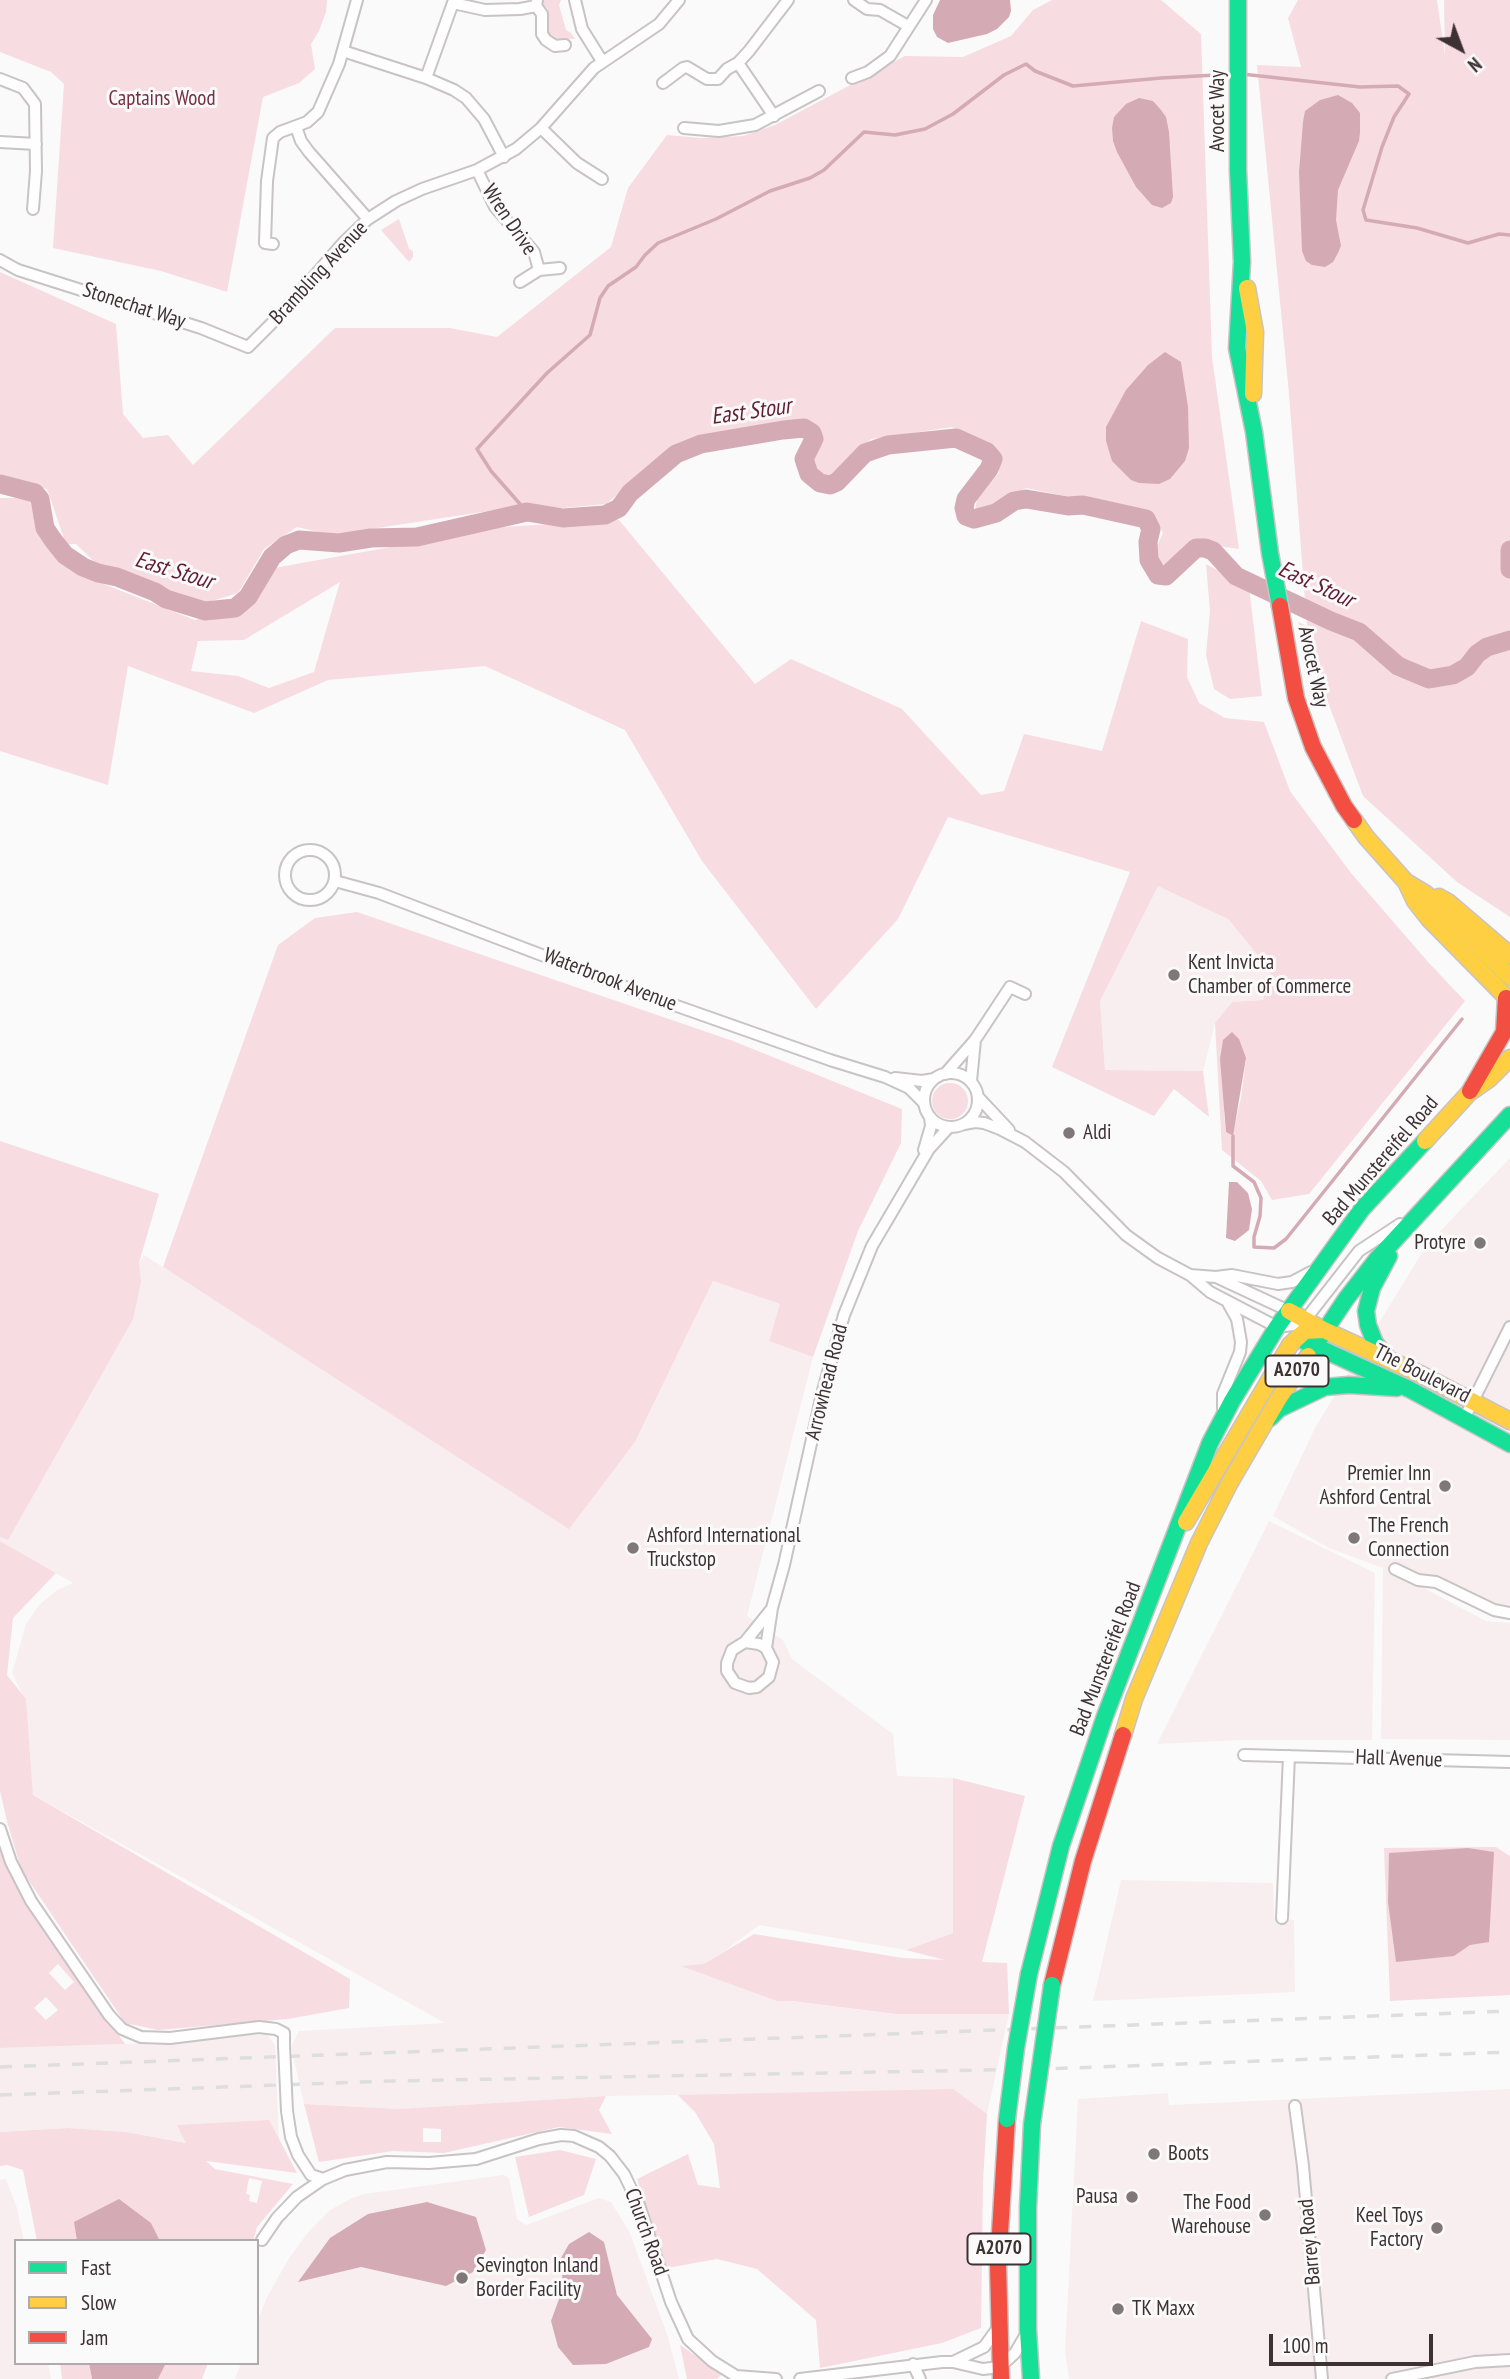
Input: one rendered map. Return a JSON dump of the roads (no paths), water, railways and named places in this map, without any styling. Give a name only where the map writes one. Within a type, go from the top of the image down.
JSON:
[{"type":"main road","name":"Avocet Way","points":[[1238,1],[1242,262],[1237,348],[1254,432],[1284,635],[1302,721],[1326,774],[1366,837],[1406,882],[1415,901],[1429,919],[1508,1000],[1504,1032],[1469,1093]]},
{"type":"main road","name":"Avocet Way","points":[[1406,882],[1426,894],[1448,902],[1510,956]]},
{"type":"main road","name":"Avocet Way","points":[[1426,894],[1510,977]]},
{"type":"main road","name":"Bad Munstereifel Road","points":[[1001,2373],[1000,2207],[1007,2119],[1029,1974],[1057,1859],[1078,1793],[1195,1479],[1223,1417],[1248,1371],[1277,1327],[1296,1315],[1325,1261],[1362,1209],[1469,1093],[1489,1079],[1510,1058]]},
{"type":"main road","name":"Bad Munstereifel Road","points":[[1031,2379],[1028,2330],[1028,2207],[1032,2124],[1052,1985],[1083,1861],[1134,1699],[1199,1543],[1262,1425],[1324,1330],[1367,1272],[1510,1115]]},
{"type":"main road","points":[[1389,1359],[1375,1343],[1367,1325],[1366,1311],[1371,1288],[1403,1230]]},
{"type":"main road","name":"The Boulevard","points":[[1296,1315],[1510,1421]]},
{"type":"main road","name":"The Boulevard","points":[[1277,1327],[1409,1389],[1510,1444]]},
{"type":"main road","points":[[1175,1538],[1196,1508],[1272,1373],[1297,1338],[1305,1331],[1324,1330]]},
{"type":"main road","points":[[1262,1425],[1279,1409],[1325,1387],[1349,1385],[1409,1389]]},
{"type":"street","points":[[273,244],[265,243],[271,147],[277,134],[307,122],[318,112],[343,51],[357,0]]},
{"type":"street","points":[[575,0],[582,29],[603,61]]},
{"type":"street","name":"Brambling Avenue","points":[[263,333],[343,243],[368,219],[383,208],[422,189],[477,170],[504,157],[541,128],[603,61],[659,24],[678,0]]},
{"type":"street","points":[[663,83],[687,67],[707,79],[718,79],[749,51],[788,0]]},
{"type":"street","points":[[854,0],[867,9],[880,10],[908,26]]},
{"type":"street","points":[[852,78],[868,72],[890,56],[926,0]]},
{"type":"street","points":[[426,78],[454,1],[485,9],[520,9],[537,3],[542,14],[542,34],[545,40],[555,46],[565,45]]},
{"type":"street","points":[[343,51],[454,90],[466,98],[484,119],[504,157]]},
{"type":"street","points":[[738,63],[774,116]]},
{"type":"street","points":[[0,79],[23,89],[35,104],[33,209]]},
{"type":"street","points":[[684,128],[719,131],[755,125],[819,91]]},
{"type":"street","points":[[296,127],[309,152],[368,219]]},
{"type":"street","points":[[541,128],[563,151],[590,165],[602,179]]},
{"type":"street","points":[[0,142],[36,144]]},
{"type":"street","name":"Wren Drive","points":[[477,170],[495,207],[534,252],[539,270]]},
{"type":"street","name":"Stonechat Way","points":[[0,260],[18,270],[201,327],[248,347],[263,333]]},
{"type":"street","name":"Wren Drive","points":[[520,282],[539,270],[560,268]]},
{"type":"street","points":[[313,849],[328,857],[333,864],[335,881],[331,889],[318,899],[300,898],[288,888],[284,874],[286,866],[296,853],[313,849]]},
{"type":"street","name":"Waterbrook Avenue","points":[[335,881],[379,893],[657,999],[885,1077],[909,1088],[924,1104]]},
{"type":"street","points":[[1019,1139],[984,1123],[949,1127],[939,1124],[930,1117],[924,1104],[926,1090],[975,1040],[1010,987],[1025,994]]},
{"type":"street","points":[[975,1040],[971,1081],[979,1098],[1019,1139],[1064,1172],[1126,1235],[1158,1258],[1190,1275],[1210,1292],[1277,1327]]},
{"type":"street","points":[[939,1076],[959,1074],[971,1081]]},
{"type":"street","name":"Waterbrook Avenue","points":[[885,1077],[922,1080],[939,1076]]},
{"type":"street","points":[[964,1124],[977,1111],[979,1098]]},
{"type":"street","name":"Arrowhead Road","points":[[916,1169],[929,1136],[930,1117]]},
{"type":"street","name":"Arrowhead Road","points":[[766,1648],[772,1608],[822,1394],[844,1315],[872,1246],[916,1169],[929,1149],[949,1127]]},
{"type":"street","points":[[1216,1277],[1296,1315],[1320,1301],[1359,1251],[1419,1213]]},
{"type":"street","points":[[1190,1275],[1232,1275],[1269,1284],[1292,1282],[1306,1276],[1325,1261]]},
{"type":"street","points":[[1223,1417],[1223,1394],[1240,1352],[1241,1342],[1237,1319],[1227,1301]]},
{"type":"street","points":[[1464,1419],[1510,1327]]},
{"type":"street","points":[[1395,1569],[1418,1580],[1436,1582],[1494,1610],[1510,1613]]},
{"type":"street","name":"Arrowhead Road","points":[[745,1642],[772,1608]]},
{"type":"street","points":[[745,1642],[766,1648],[773,1662],[769,1677],[757,1687],[741,1687],[730,1677],[727,1663],[732,1650],[745,1642]]},
{"type":"street","name":"Hall Avenue","points":[[1244,1755],[1510,1762]]},
{"type":"street","points":[[1282,1918],[1289,1756]]},
{"type":"street","points":[[0,1829],[11,1862],[31,1902],[109,2015],[122,2029],[141,2037],[170,2038],[259,2027],[284,2033],[287,2111],[291,2137],[298,2155],[311,2175],[323,2179]]},
{"type":"street","name":"Barrey Road","points":[[1295,2106],[1304,2166],[1322,2379]]},
{"type":"street","name":"Church Road","points":[[262,2240],[277,2218],[297,2197],[323,2179],[345,2170],[367,2164],[476,2159],[551,2136],[561,2135],[584,2140],[610,2155],[624,2174],[639,2204],[671,2302],[688,2339],[712,2361],[736,2376],[776,2379]]},
{"type":"street","points":[[953,2362],[984,2347],[999,2327]]},
{"type":"street","points":[[800,2379],[913,2364],[953,2362],[1001,2373],[1028,2330]]},
{"type":"street","points":[[1392,2379],[1475,2362],[1510,2360]]},
{"type":"street","points":[[913,2364],[920,2379]]},
{"type":"waterway","points":[[527,512],[491,471],[477,449],[547,373],[590,335],[600,298],[608,286],[636,267],[658,243],[716,219],[770,191],[810,178],[824,170],[864,132],[895,135],[925,129],[953,114],[1004,75],[1026,64],[1035,71],[1073,86],[1235,74]]},
{"type":"waterway","points":[[1242,74],[1360,87],[1398,86],[1409,94],[1394,117],[1382,147],[1363,210],[1366,220],[1417,228],[1468,243],[1499,234],[1510,235]]},
{"type":"waterway","name":"East Stour","points":[[0,484],[35,493],[40,499],[45,528],[65,555],[83,567],[117,577],[166,599],[205,611],[235,608],[248,597],[272,557],[286,545],[299,540],[339,543],[371,538],[417,537],[527,512],[563,518],[605,515],[619,508],[630,493],[676,454],[701,444],[804,428],[812,433],[814,439],[804,459],[809,474],[820,483],[830,485],[837,482],[865,453],[888,445],[956,438],[987,452],[993,459],[989,469],[966,499],[966,516],[974,519],[996,513],[1014,501],[1026,499],[1068,506],[1083,505],[1146,519],[1151,529],[1148,542],[1149,560],[1158,575],[1166,576],[1196,548],[1213,551],[1236,576],[1359,632],[1398,666],[1429,679],[1453,675],[1467,667],[1477,654],[1487,647],[1510,640]]},
{"type":"waterway","name":"East Stour","points":[[1510,550],[1510,569]]},
{"type":"waterway","points":[[1233,1136],[1233,1166],[1254,1182],[1261,1198],[1254,1247],[1274,1248],[1286,1239],[1462,1019]]},
{"type":"railway","points":[[0,2067],[1510,2011]]},
{"type":"railway","points":[[0,2095],[391,2081],[1043,2069],[1510,2052]]},
{"type":"place","name":"Kent Invicta Chamber of Commerce","points":[[1174,975]]},
{"type":"place","name":"Aldi","points":[[1069,1133]]},
{"type":"place","name":"Protyre","points":[[1480,1243]]},
{"type":"place","name":"Premier Inn Ashford Central","points":[[1445,1486]]},
{"type":"place","name":"The French Connection","points":[[1354,1538]]},
{"type":"place","name":"Ashford International Truckstop","points":[[633,1548]]},
{"type":"place","name":"Boots","points":[[1154,2154]]},
{"type":"place","name":"Pausa","points":[[1132,2197]]},
{"type":"place","name":"The Food Warehouse","points":[[1265,2215]]},
{"type":"place","name":"Keel Toys Factory","points":[[1437,2228]]},
{"type":"place","name":"Sevington Inland Border Facility","points":[[462,2278]]},
{"type":"place","name":"TK Maxx","points":[[1118,2309]]},
{"type":"park label","name":"Captains Wood","points":[[162,99]]}]
